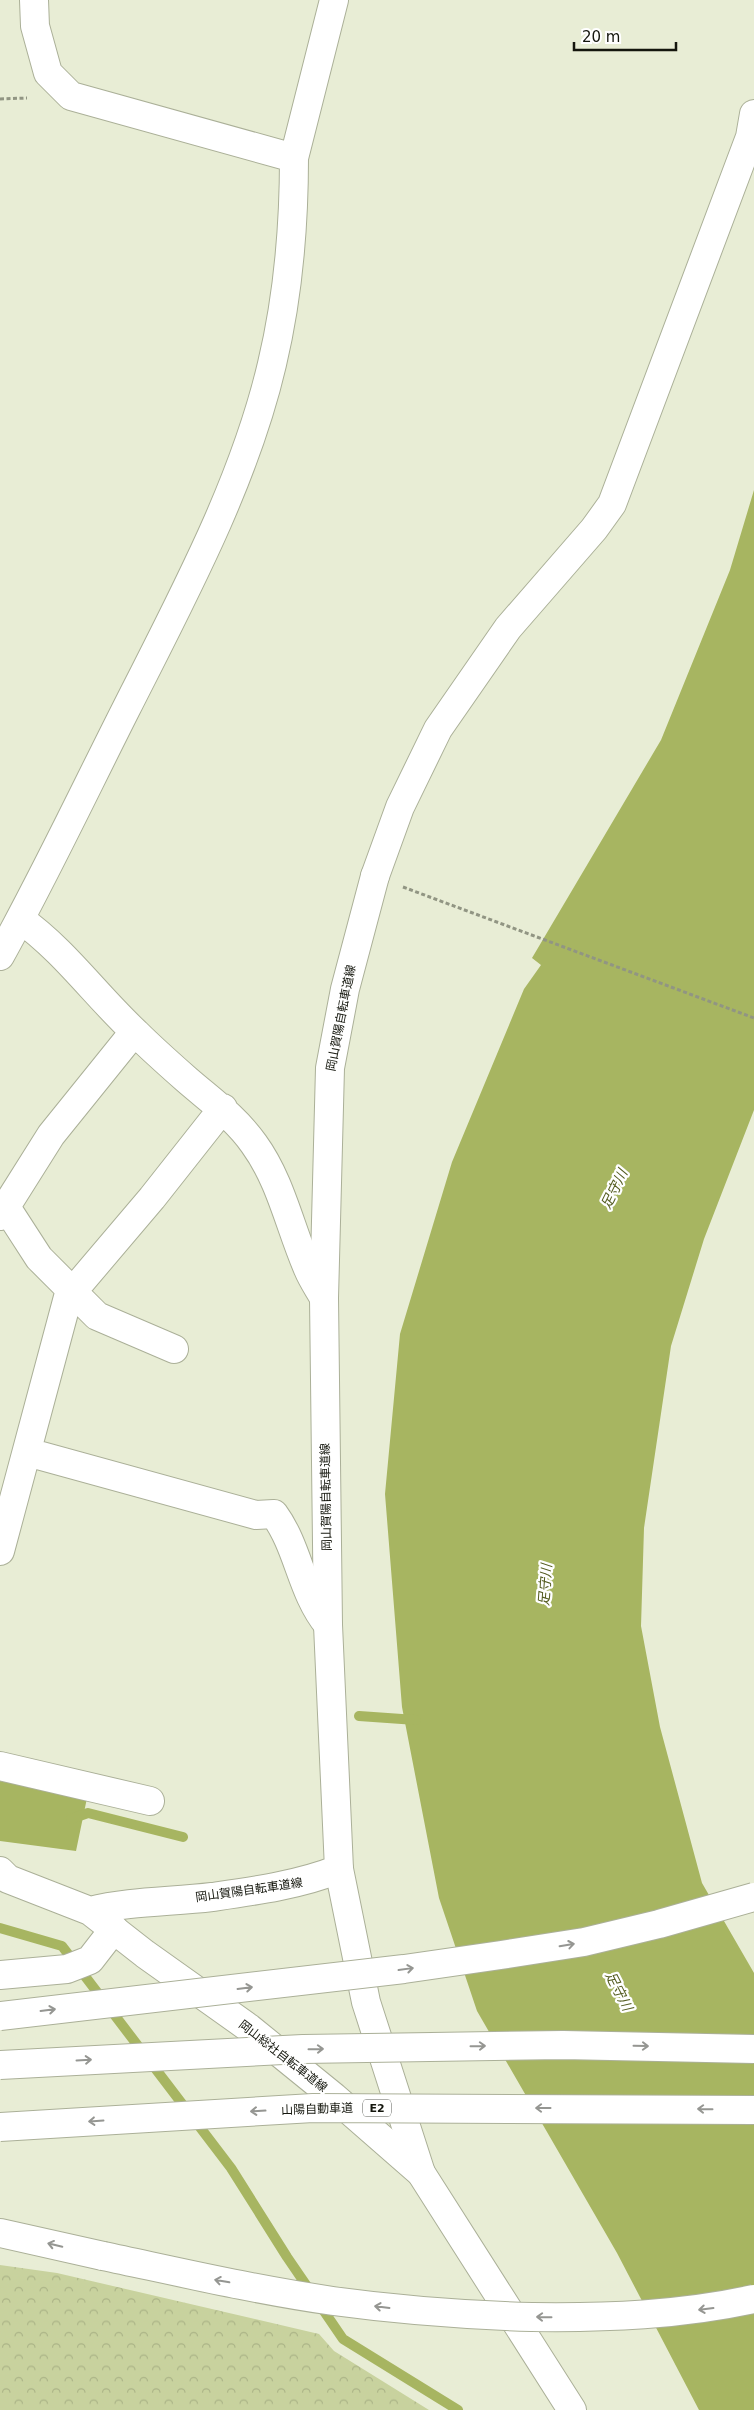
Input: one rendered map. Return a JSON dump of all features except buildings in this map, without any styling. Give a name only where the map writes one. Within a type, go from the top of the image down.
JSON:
[{"type":"main road","points":[[34,0],[35,26],[48,73],[71,96],[294,158]]},
{"type":"main road","points":[[0,956],[190,580],[221,512],[254,425],[272,364],[286,290],[294,203],[294,158],[334,0]]},
{"type":"main road","name":"岡山賀陽自転車道線","points":[[90,1911],[114,1905],[212,1897],[309,1881],[338,1869],[328,1625],[324,1298],[330,1068],[345,989],[387,881],[400,807],[438,729],[508,628],[594,529],[612,504],[750,137],[754,114]]},
{"type":"main road","points":[[20,919],[41,934],[62,954],[134,1032],[186,1080],[222,1108],[255,1145],[293,1225],[308,1268],[324,1298]]},
{"type":"main road","points":[[134,1032],[51,1135],[3,1211],[39,1258],[97,1316],[174,1349]]},
{"type":"main road","points":[[0,1552],[68,1297],[152,1198],[222,1108]]},
{"type":"main road","points":[[27,1452],[256,1515],[274,1514],[284,1527],[316,1610],[328,1625]]},
{"type":"main road","points":[[0,1766],[150,1801]]},
{"type":"main road","points":[[338,1869],[366,2002],[421,2172]]},
{"type":"main road","name":"岡山総社自転車道線","points":[[3,1877],[90,1911],[145,1954],[249,2028],[334,2097],[421,2172],[572,2410]]},
{"type":"main road","points":[[0,2016],[404,1969],[584,1942],[659,1924],[754,1897]]},
{"type":"main road","points":[[0,1975],[79,1965],[114,1929]]},
{"type":"main road","points":[[0,2065],[303,2049],[563,2045],[754,2049]]},
{"type":"main road","name":"山陽自動車道","points":[[0,2127],[313,2108],[754,2110]]},
{"type":"main road","points":[[0,2233],[216,2280],[332,2301],[481,2315],[568,2318],[646,2316],[715,2308],[754,2299]]},
{"type":"path","points":[[387,881],[754,1018]]},
{"type":"green space","points":[[0,2265],[57,2273],[319,2334],[334,2351],[429,2410],[0,2410]]},
{"type":"water","name":"足守川","points":[[754,490],[754,1110],[704,1239],[671,1346],[644,1528],[641,1626],[660,1727],[702,1883],[754,1973],[754,2410],[699,2410],[617,2253],[477,2011],[439,1898],[402,1707],[385,1494],[400,1334],[452,1162],[524,989],[541,965],[532,958],[661,740],[730,570]]},
{"type":"water","points":[[0,1781],[87,1798],[76,1851],[0,1841]]},
{"type":"waterway","points":[[359,1716],[416,1720]]},
{"type":"waterway","points":[[71,1819],[88,1813],[183,1837]]},
{"type":"waterway","points":[[0,1928],[62,1946],[231,2168],[287,2257],[343,2339],[458,2410]]}]
